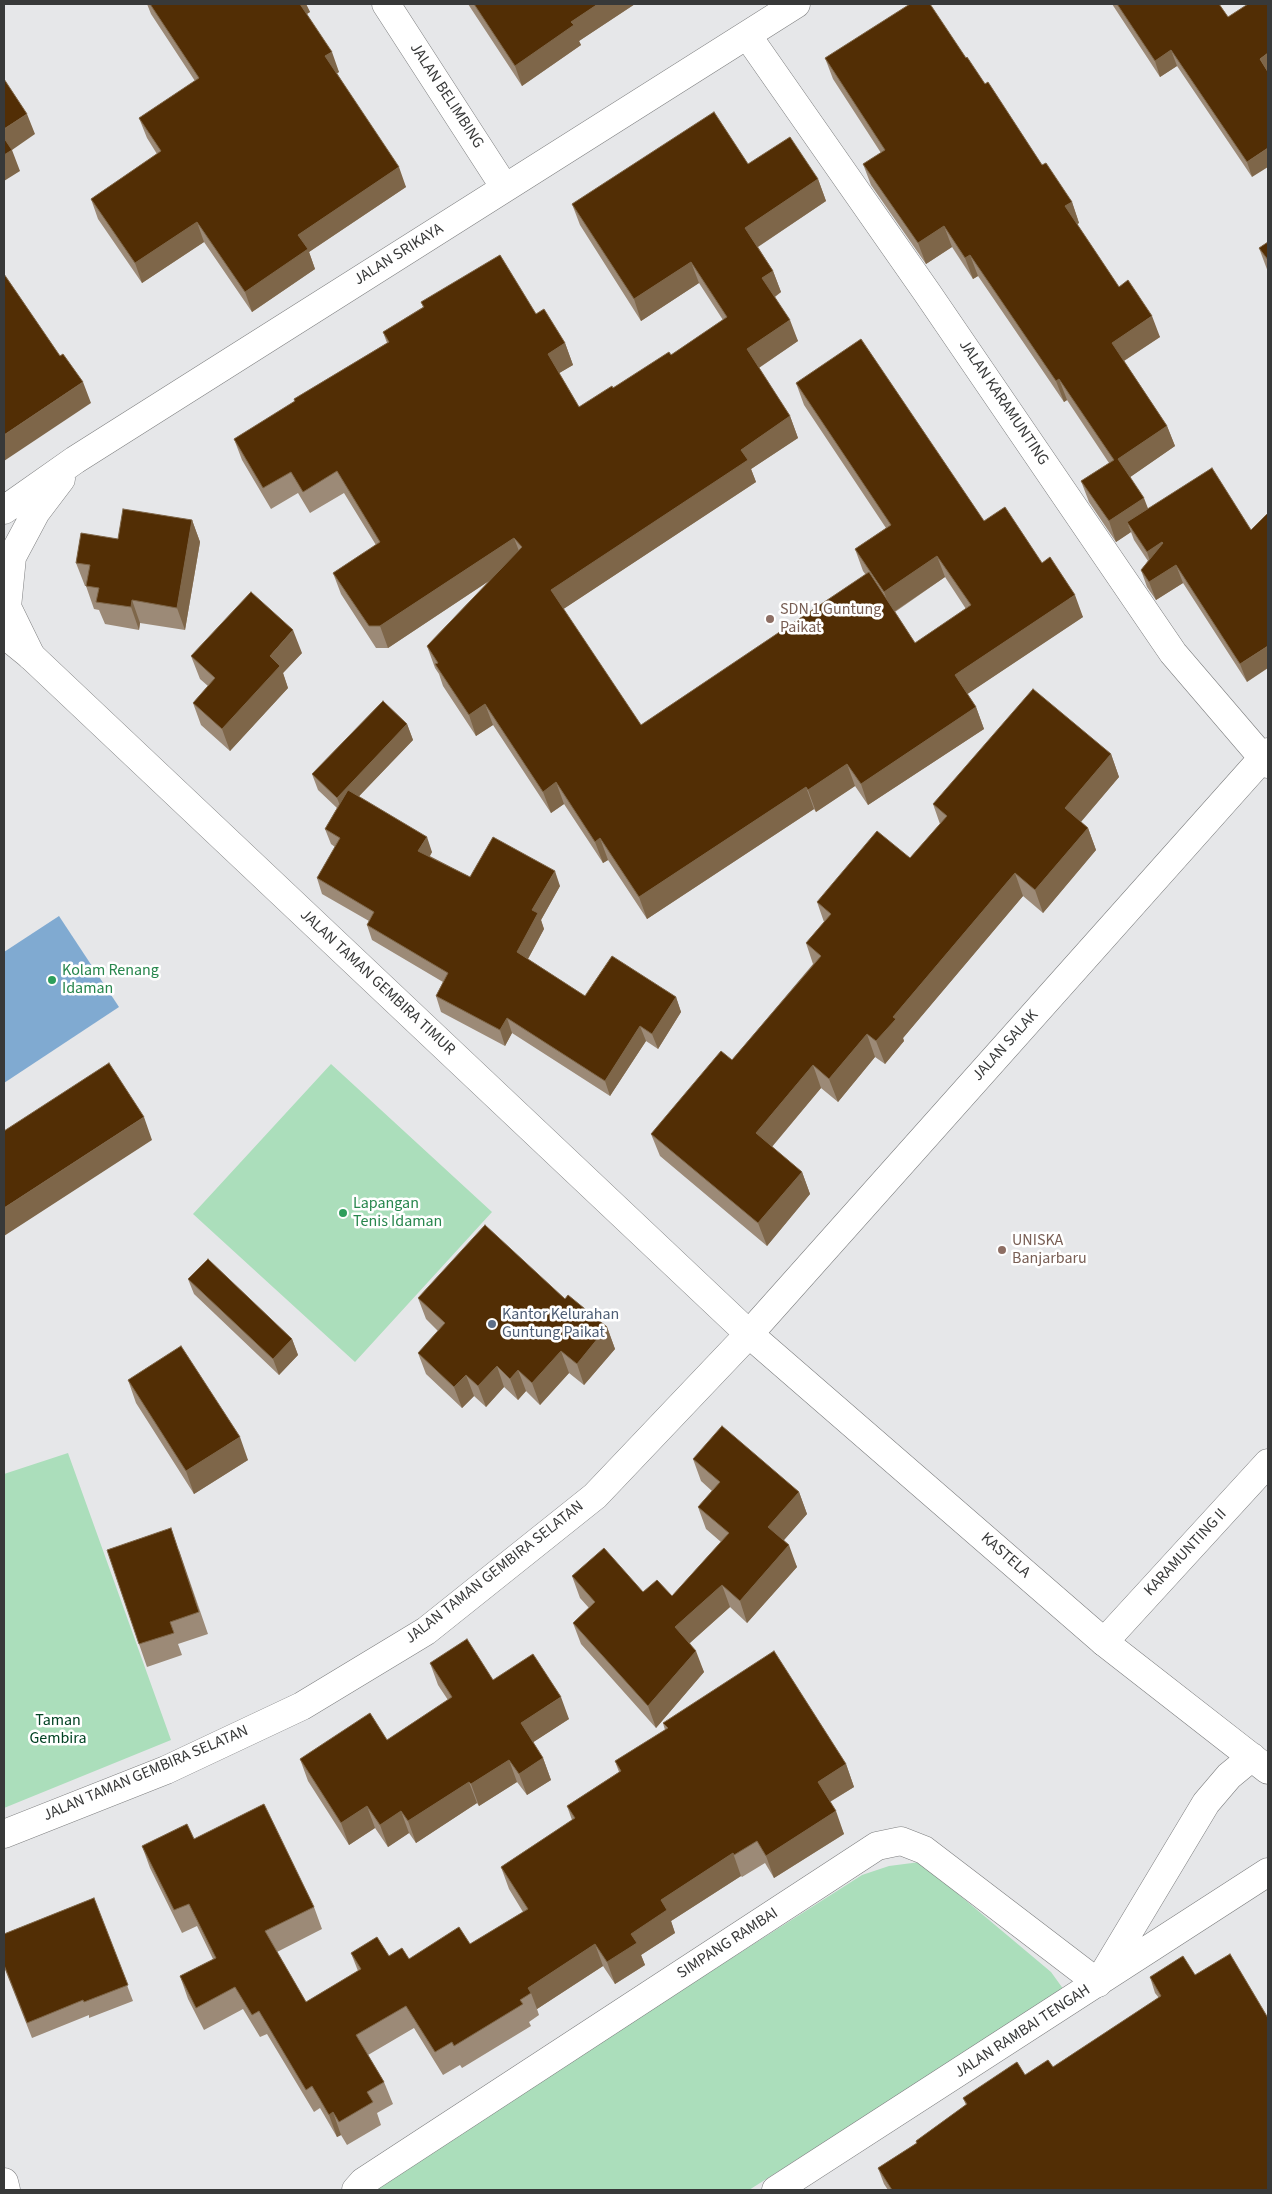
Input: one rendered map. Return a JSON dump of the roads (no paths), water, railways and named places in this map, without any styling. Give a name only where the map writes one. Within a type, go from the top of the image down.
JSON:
[{"type":"street","name":"JALAN BELIMBING","points":[[386,4],[505,188]]},
{"type":"street","name":"JALAN SRIKAYA","points":[[4,510],[75,460],[796,4]]},
{"type":"street","name":"JALAN KARAMUNTING","points":[[747,35],[928,294],[1173,653],[1266,758]]},
{"type":"street","points":[[32,656],[6,607],[12,557],[36,512],[75,460]]},
{"type":"street","name":"JALAN TAMAN GEMBIRA TIMUR","points":[[4,634],[32,656],[749,1334]]},
{"type":"street","name":"JALAN SALAK","points":[[749,1334],[1266,758]]},
{"type":"street","name":"KASTELA","points":[[749,1334],[1104,1642],[1260,1764]]},
{"type":"street","name":"JALAN TAMAN GEMBIRA SELATAN","points":[[4,1834],[166,1770],[302,1706],[426,1631],[596,1496],[749,1334]]},
{"type":"street","name":"KARAMUNTING II","points":[[1104,1642],[1268,1463]]},
{"type":"street","points":[[1098,1983],[1206,1804],[1230,1776],[1260,1764]]},
{"type":"street","name":"SIMPANG RAMBAI","points":[[356,2190],[363,2182],[877,1846],[902,1841],[924,1850],[1098,1983]]},
{"type":"street","name":"JALAN RAMBAI TENGAH","points":[[776,2190],[1268,1872]]},
{"type":"street","points":[[4,2182],[6,2190]]},
{"type":"water","name":"Kolam Renang Idaman","points":[[59,916],[119,1007],[4,1083],[4,952]]},
{"type":"place","name":"SDN 1 Guntung Paikat","points":[[770,619]]},
{"type":"place","name":"Kolam Renang Idaman","points":[[52,980]]},
{"type":"place","name":"Lapangan Tenis Idaman","points":[[343,1213]]},
{"type":"place","name":"UNISKA Banjarbaru","points":[[1002,1250]]},
{"type":"place","name":"Kantor Kelurahan Guntung Paikat","points":[[492,1324]]},
{"type":"park label","name":"Taman Gembira","points":[[58,1730]]}]
